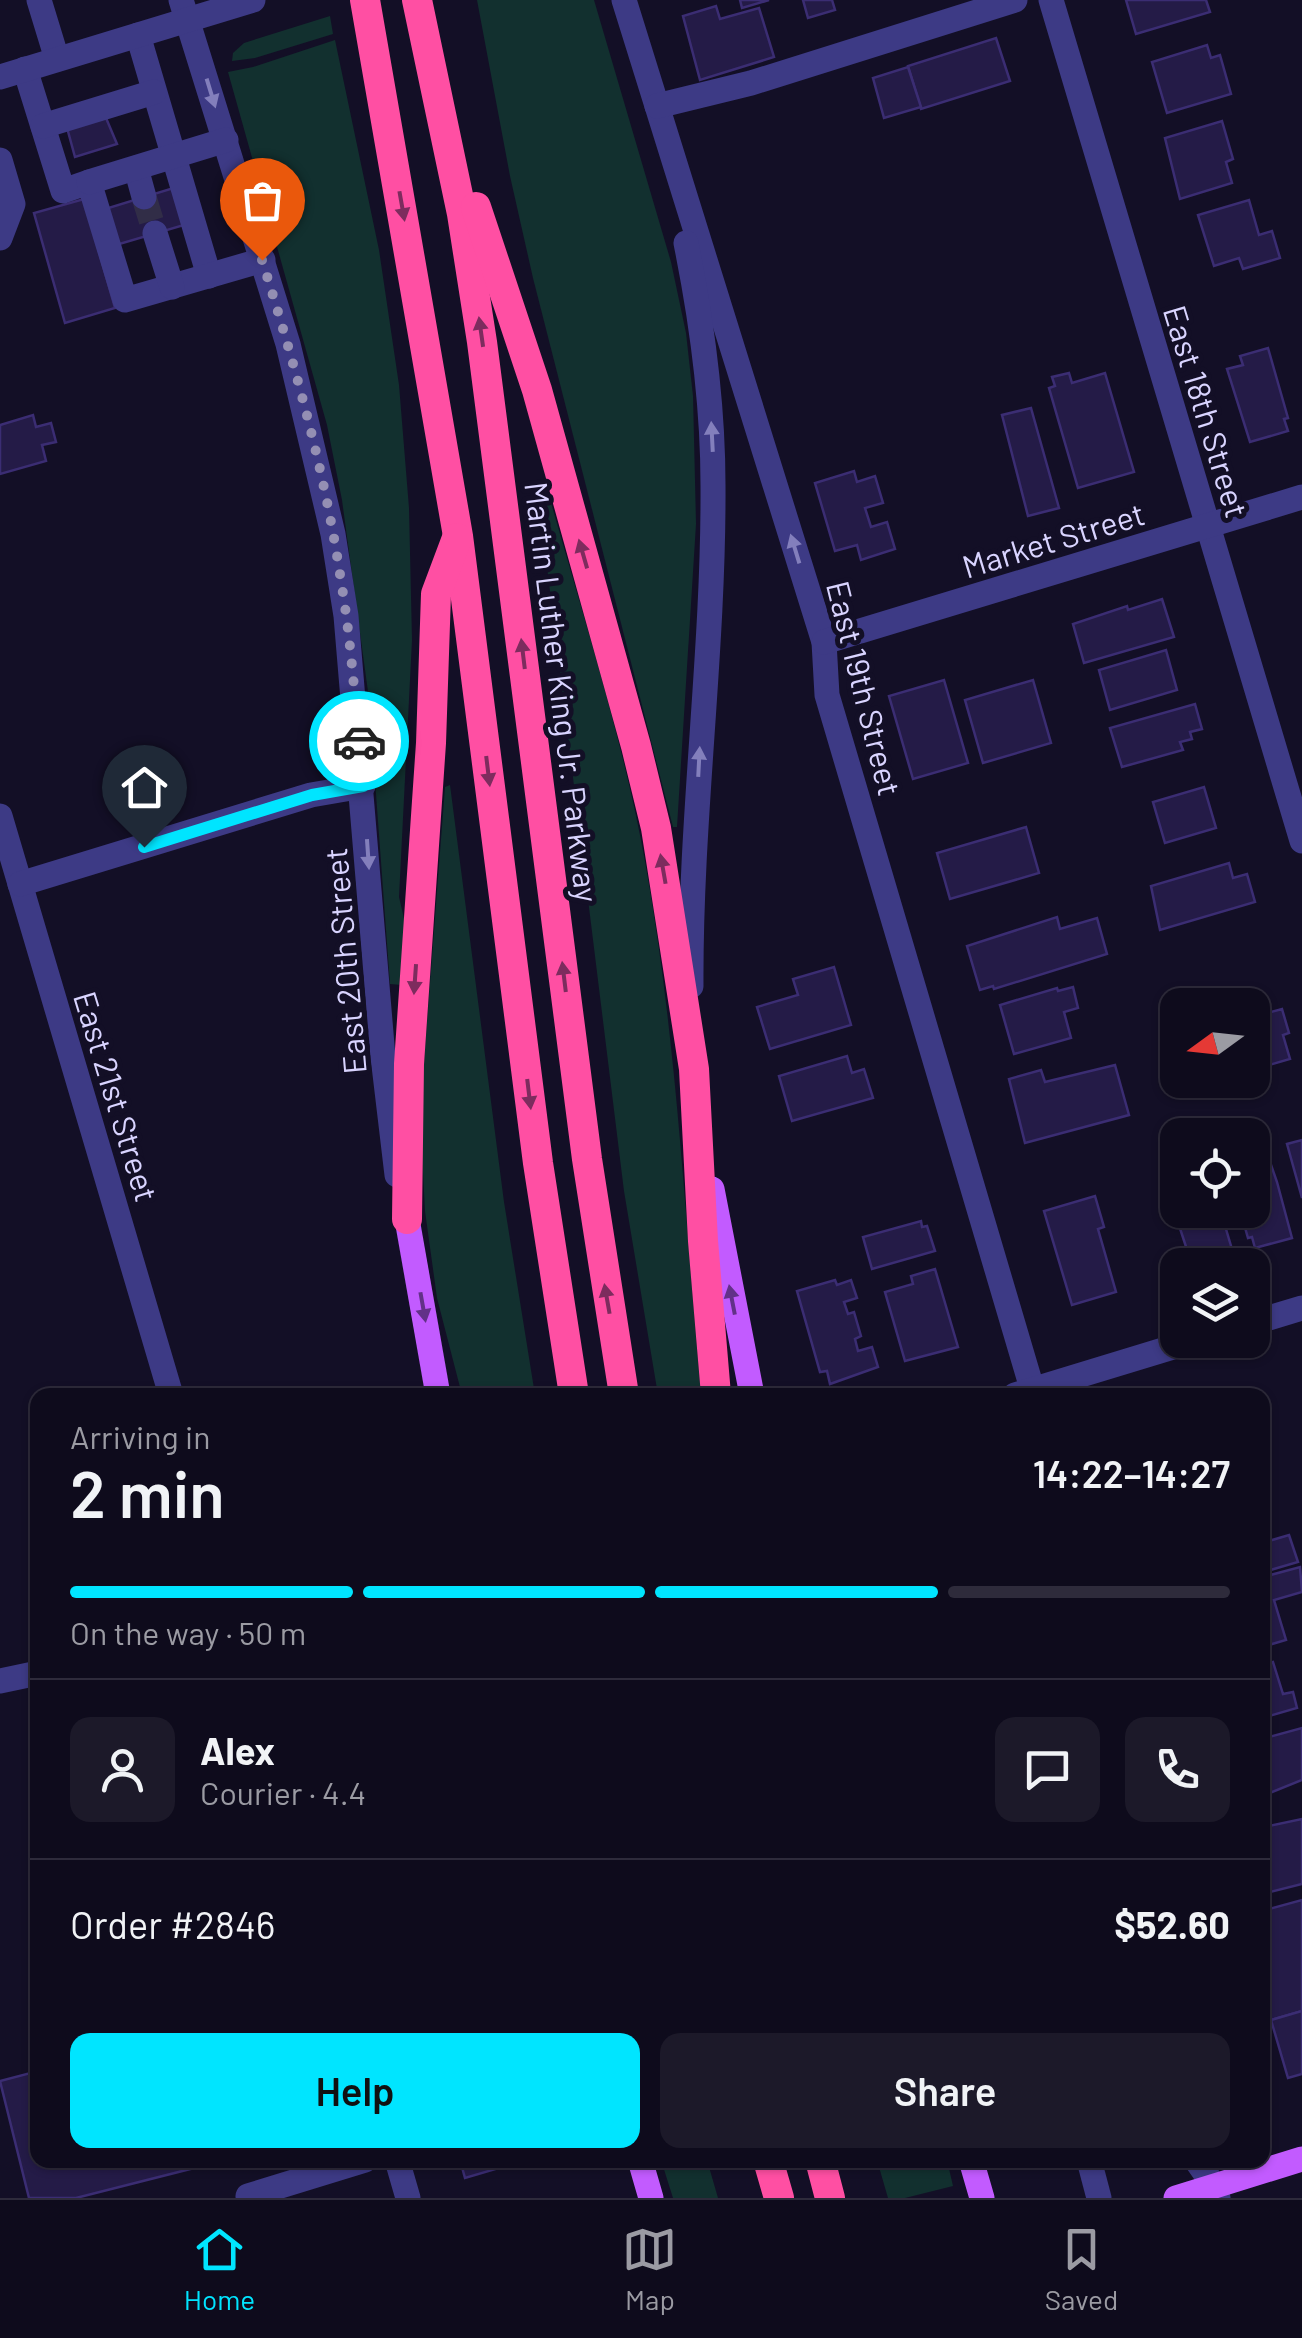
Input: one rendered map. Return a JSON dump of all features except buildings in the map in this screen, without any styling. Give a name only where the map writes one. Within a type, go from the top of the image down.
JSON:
[{"type":"highway","points":[[366,0],[458,536],[540,1182],[573,1388]]},
{"type":"highway","name":"Martin Luther King Jr. Parkway","points":[[417,0],[464,230],[491,402],[584,1144],[623,1388]]},
{"type":"highway","points":[[438,96],[538,390],[656,828],[694,1069],[715,1388]]},
{"type":"highway","points":[[407,1218],[409,1064],[431,743],[436,594],[458,536]]},
{"type":"highway","points":[[770,2168],[778,2198]]},
{"type":"highway","points":[[822,2168],[830,2198]]},
{"type":"main road","points":[[694,1069],[722,1252],[751,1388]]},
{"type":"main road","name":"East 20th Street","points":[[407,1218],[437,1388]]},
{"type":"main road","points":[[1270,2164],[1302,2159]]},
{"type":"main road","points":[[642,2168],[650,2198]]},
{"type":"main road","points":[[973,2168],[982,2198]]},
{"type":"main road","points":[[1176,2198],[1216,2192],[1258,2168]]},
{"type":"street","points":[[39,0],[57,59]]},
{"type":"street","points":[[226,140],[63,191],[43,126],[12,73],[138,36],[185,10],[254,0]]},
{"type":"street","name":"East 19th Street","points":[[624,0],[824,642],[827,695],[1026,1388]]},
{"type":"street","points":[[694,1069],[692,889],[713,521],[712,445],[699,317],[657,106],[752,83],[1015,0]]},
{"type":"street","name":"East 18th Street","points":[[1051,0],[1302,841]]},
{"type":"street","name":"East 20th Street","points":[[185,10],[300,390],[333,534],[346,616],[363,786],[385,1072],[399,1191],[407,1218]]},
{"type":"street","points":[[138,36],[209,276]]},
{"type":"street","points":[[43,126],[154,92]]},
{"type":"street","points":[[0,238],[13,204],[1,168]]},
{"type":"street","points":[[136,168],[144,197]]},
{"type":"street","points":[[89,182],[124,300],[262,260]]},
{"type":"street","points":[[156,234],[172,286]]},
{"type":"street","name":"Market Street","points":[[824,642],[1302,497]]},
{"type":"street","points":[[20,884],[312,795],[363,786]]},
{"type":"street","name":"East 21st Street","points":[[0,816],[169,1388]]},
{"type":"street","points":[[1270,1318],[1302,1308]]},
{"type":"street","points":[[1043,1388],[1160,1351]]},
{"type":"street","points":[[0,1680],[30,1675]]},
{"type":"street","points":[[248,2196],[339,2168]]},
{"type":"street","points":[[399,2168],[408,2198]]},
{"type":"street","points":[[1091,2168],[1100,2198]]},
{"type":"street","points":[[1201,2168],[1216,2192]]},
{"type":"green space","points":[[477,0],[594,0],[671,262],[686,333],[693,396],[696,524],[677,827],[673,827],[533,278]]},
{"type":"green space","points":[[330,16],[333,34],[255,58],[232,61],[233,53],[244,43]]},
{"type":"green space","points":[[335,40],[379,250],[399,385],[409,508],[412,640],[399,897],[406,927],[402,985],[390,984],[369,699],[342,500],[327,425],[228,72]]},
{"type":"green space","points":[[550,499],[615,728],[646,867],[673,1064],[700,1388],[657,1388],[624,1191],[539,502]]},
{"type":"green space","points":[[450,785],[504,1202],[534,1388],[460,1388],[437,1298],[425,1211],[420,1114],[445,787]]},
{"type":"green space","points":[[664,2168],[709,2168],[718,2198],[673,2198]]},
{"type":"green space","points":[[879,2168],[949,2168],[953,2186],[905,2198],[888,2198]]},
{"type":"tunnel","points":[[144,197],[155,233]]},
{"type":"way so far","points":[[262,260],[300,390],[333,534],[359,741]]},
{"type":"route","points":[[144,847],[312,795],[363,786],[359,741]]}]
